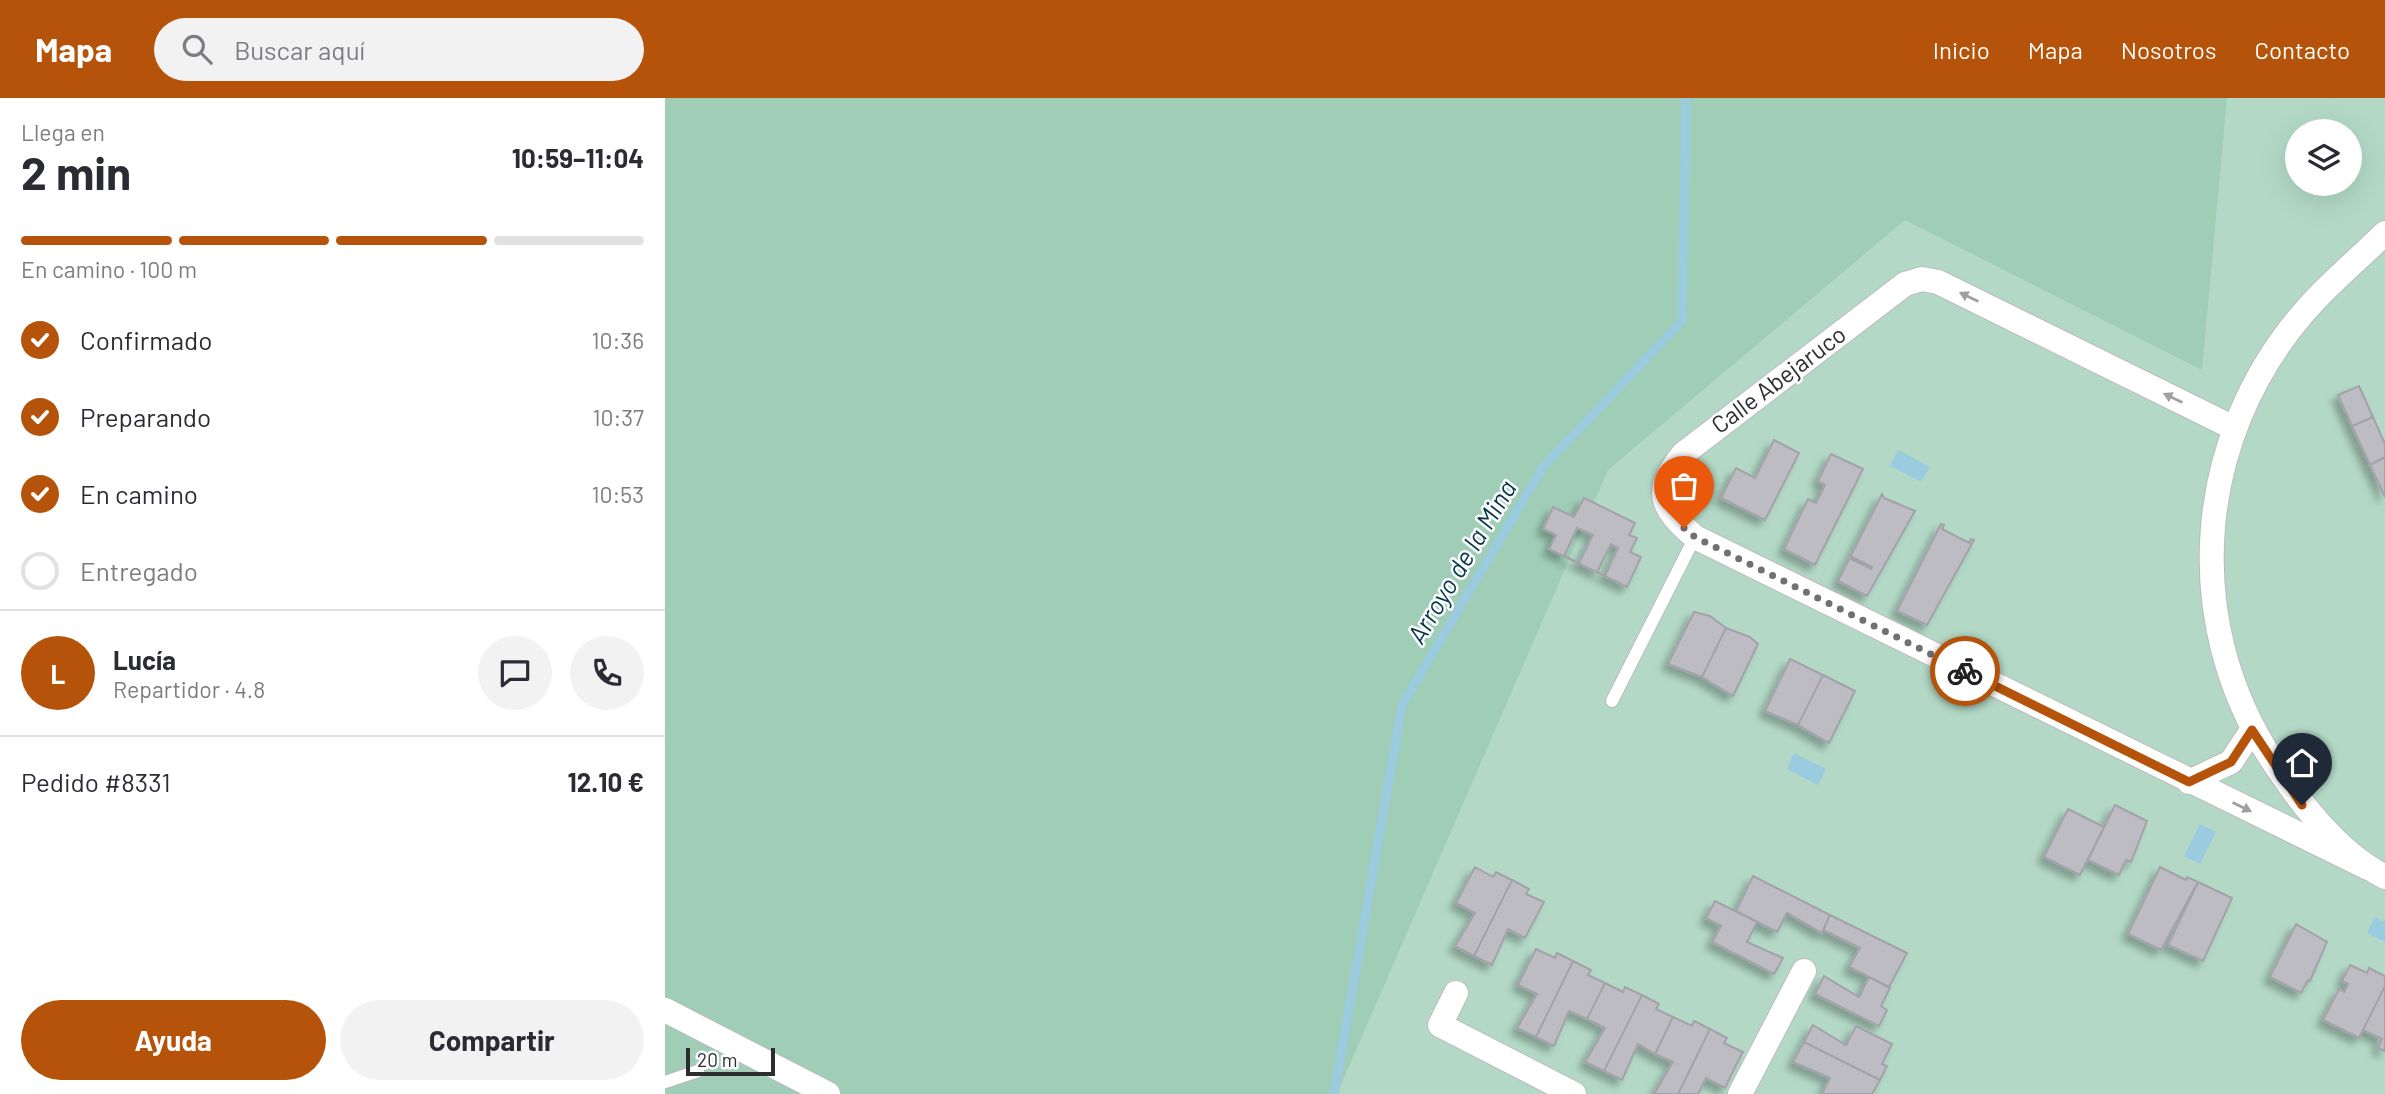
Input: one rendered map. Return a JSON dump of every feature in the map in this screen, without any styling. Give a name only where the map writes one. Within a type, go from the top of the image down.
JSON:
[{"type":"street","points":[[2377,872],[2302,805],[2252,730],[2239,701],[2220,635],[2209,561],[2215,501],[2234,428],[2258,378],[2304,312],[2385,233]]},
{"type":"street","name":"Calle Abejaruco","points":[[2234,428],[1938,282],[1921,279],[1905,284],[1683,454],[1667,474],[1662,495],[1673,518],[1695,537],[2189,782],[2377,872]]},
{"type":"street","points":[[2189,782],[2231,762],[2252,730]]},
{"type":"street","points":[[1740,1094],[1804,971]]},
{"type":"street","points":[[1456,993],[1440,1025],[1574,1094]]},
{"type":"street","points":[[665,1010],[828,1094]]},
{"type":"lane","points":[[1612,701],[1695,537]]},
{"type":"lane","points":[[665,1082],[698,1071]]},
{"type":"green space","points":[[665,98],[2385,98],[2385,1094],[665,1094]]},
{"type":"green space","points":[[665,98],[2227,98],[2202,370],[1905,220],[1608,470],[1337,1094],[665,1094]]},
{"type":"water","points":[[1898,450],[1930,467],[1921,482],[1890,466]]},
{"type":"water","points":[[1794,753],[1826,769],[1818,785],[1787,769]]},
{"type":"water","points":[[2200,824],[2216,832],[2200,864],[2184,856]]},
{"type":"water","points":[[2375,917],[2385,922],[2385,942],[2367,933]]},
{"type":"building","points":[[2359,386],[2373,417],[2352,426],[2338,395]]},
{"type":"building","points":[[2373,417],[2385,444],[2385,457],[2370,465],[2352,426]]},
{"type":"building","points":[[1774,440],[1799,453],[1765,520],[1721,498],[1736,468],[1755,478]]},
{"type":"building","points":[[1831,454],[1863,469],[1815,565],[1784,549],[1808,499],[1816,503],[1825,485],[1818,481]]},
{"type":"building","points":[[2385,457],[2385,497],[2370,465]]},
{"type":"building","points":[[1882,494],[1884,498],[1915,511],[1867,596],[1838,581]],"holes":[[[1852,557],[1872,567],[1871,569],[1851,559]]]},
{"type":"building","points":[[1584,498],[1635,523],[1629,535],[1637,538],[1630,552],[1641,557],[1627,587],[1549,549],[1556,535],[1543,529],[1553,507],[1574,517]],"holes":[[[1577,528],[1593,535],[1579,563],[1564,556]],[[1611,544],[1618,548],[1605,576],[1597,572]]]},
{"type":"building","points":[[1941,524],[1944,525],[1942,529],[1969,543],[1971,539],[1974,540],[1927,625],[1897,611]]},
{"type":"building","points":[[1694,612],[1710,616],[1726,628],[1702,677],[1668,664]]},
{"type":"building","points":[[1726,628],[1750,637],[1758,644],[1733,696],[1702,677]]},
{"type":"building","points":[[1790,659],[1823,675],[1798,725],[1765,711]]},
{"type":"building","points":[[1823,675],[1855,691],[1829,743],[1798,725]]},
{"type":"building","points":[[2115,805],[2147,821],[2131,862],[2126,860],[2119,875],[2088,860]]},
{"type":"building","points":[[2068,809],[2104,827],[2080,875],[2044,857]]},
{"type":"building","points":[[1475,867],[1493,877],[1496,872],[1512,880],[1474,956],[1455,946],[1475,913],[1456,903]]},
{"type":"building","points":[[2160,867],[2186,880],[2187,877],[2198,882],[2161,950],[2128,934]]},
{"type":"building","points":[[1753,876],[1830,915],[1822,933],[1787,913],[1777,932],[1736,911]]},
{"type":"building","points":[[1512,880],[1529,889],[1526,894],[1544,902],[1525,938],[1508,929],[1492,965],[1474,956]]},
{"type":"building","points":[[2198,882],[2232,898],[2203,961],[2168,945]]},
{"type":"building","points":[[1715,901],[1757,922],[1747,942],[1783,958],[1774,974],[1712,942],[1721,926],[1706,918]]},
{"type":"building","points":[[1830,915],[1907,953],[1889,987],[1849,967],[1860,948],[1823,930]]},
{"type":"building","points":[[2296,924],[2327,942],[2310,981],[2308,980],[2301,993],[2270,977]]},
{"type":"building","points":[[1536,949],[1555,958],[1557,953],[1573,961],[1536,1037],[1517,1028],[1537,994],[1518,985]]},
{"type":"building","points":[[1573,961],[1591,970],[1588,975],[1605,983],[1587,1019],[1569,1011],[1554,1046],[1536,1037]]},
{"type":"building","points":[[2350,965],[2367,973],[2369,968],[2385,976],[2385,986],[2359,1038],[2323,1020],[2339,989],[2344,992],[2348,984],[2342,981]]},
{"type":"building","points":[[1824,976],[1859,997],[1869,977],[1890,988],[1881,1006],[1887,1010],[1879,1026],[1815,994]]},
{"type":"building","points":[[1605,983],[1623,992],[1625,987],[1642,995],[1604,1071],[1585,1062],[1605,1028],[1587,1019]]},
{"type":"building","points":[[2385,986],[2385,1051],[2378,1048],[2382,1039],[2363,1030]]},
{"type":"building","points":[[1642,995],[1659,1004],[1656,1009],[1673,1017],[1655,1054],[1638,1044],[1622,1080],[1604,1071]]},
{"type":"building","points":[[1673,1017],[1692,1026],[1694,1021],[1710,1029],[1678,1094],[1654,1094],[1673,1062],[1655,1054]]},
{"type":"building","points":[[1813,1025],[1846,1045],[1856,1026],[1892,1044],[1882,1064],[1887,1066],[1880,1080],[1804,1042]]},
{"type":"building","points":[[1710,1029],[1727,1038],[1724,1043],[1743,1052],[1725,1088],[1706,1078],[1698,1094],[1678,1094]]},
{"type":"building","points":[[1804,1042],[1880,1080],[1872,1094],[1822,1094],[1830,1078],[1793,1062]]},
{"type":"waterway","name":"Arroyo de la Mina","points":[[1334,1094],[1402,705],[1543,467],[1682,321],[1686,98]]},
{"type":"way so far","points":[[1684,528],[1695,537],[1965,671]]},
{"type":"route","points":[[1965,671],[2189,782],[2231,762],[2252,730],[2302,805]]}]
